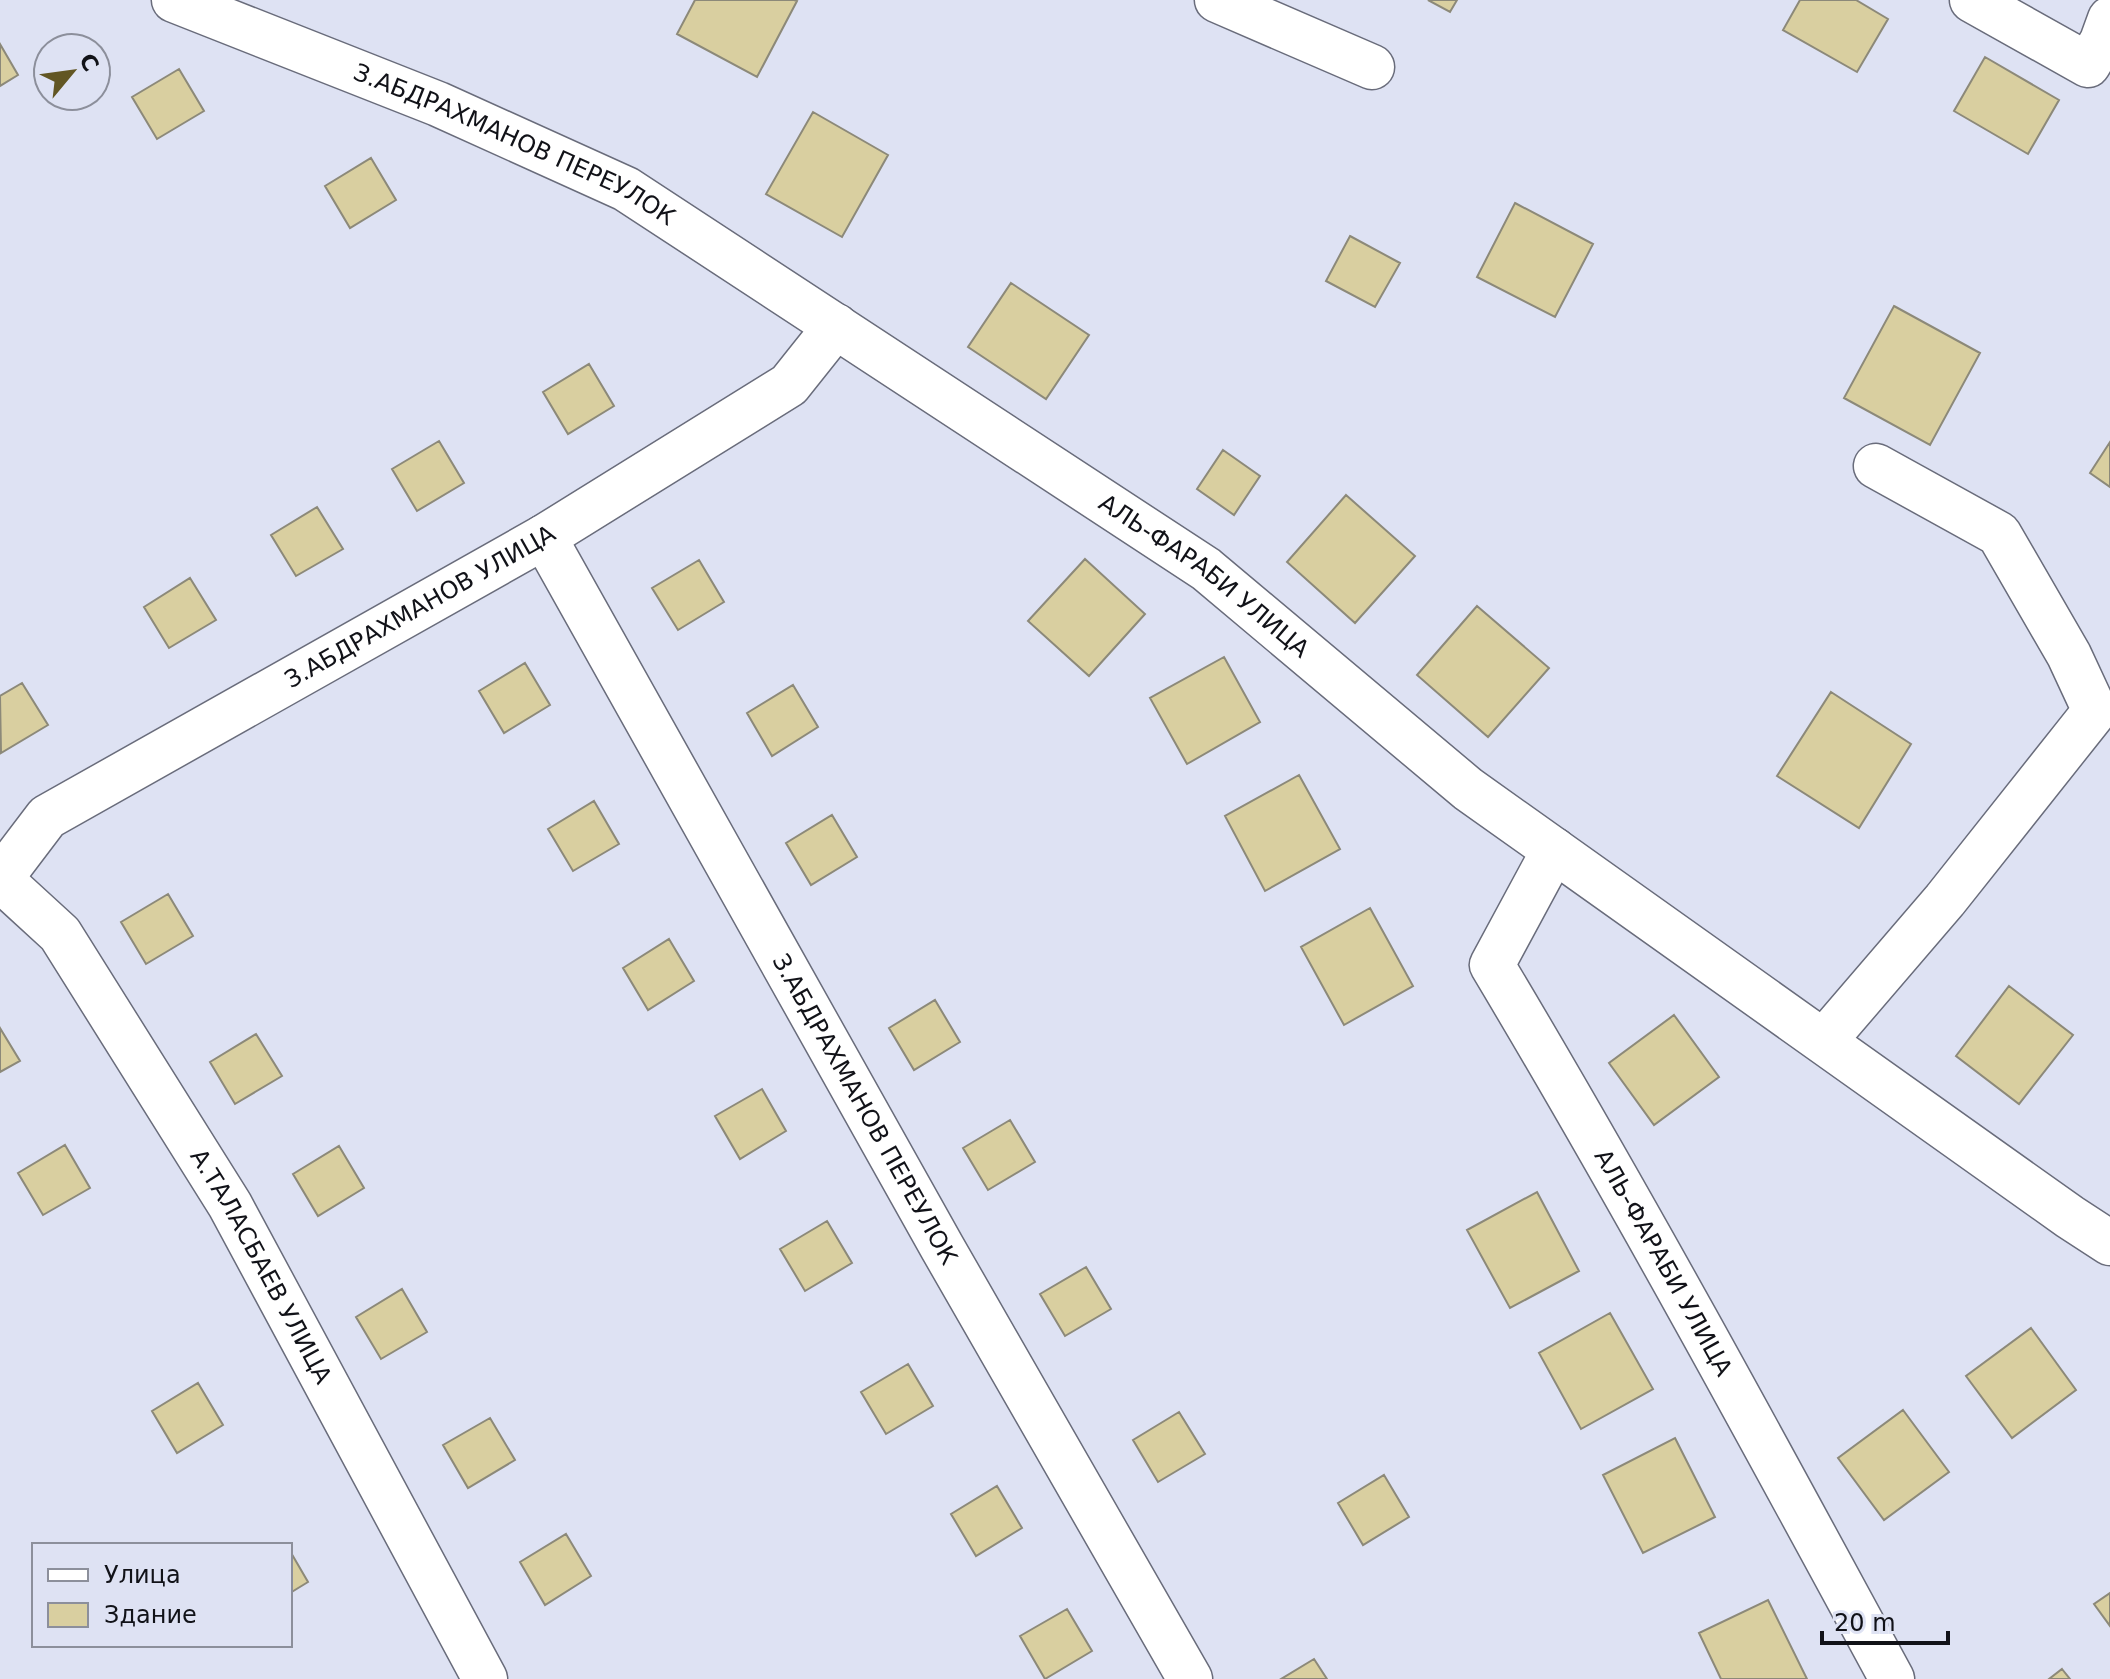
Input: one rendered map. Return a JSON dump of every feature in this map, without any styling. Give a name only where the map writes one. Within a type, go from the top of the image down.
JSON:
[{"type":"street","name":"З.АБДРАХМАНОВ ПЕРЕУЛОК","points":[[174,0],[438,104],[626,189],[836,326]]},
{"type":"street","points":[[1217,0],[1372,67]]},
{"type":"street","points":[[1972,0],[2088,65],[2110,19]]},
{"type":"street","name":"З.АБДРАХМАНОВ УЛИЦА","points":[[0,879],[47,817],[544,537],[789,385],[836,326]]},
{"type":"street","name":"АЛЬ-ФАРАБИ УЛИЦА","points":[[836,326],[1206,569],[1468,789],[2110,1243]]},
{"type":"street","points":[[1824,1041],[1945,900],[2095,711],[2069,655],[1999,534],[1876,466]]},
{"type":"street","name":"З.АБДРАХМАНОВ ПЕРЕУЛОК","points":[[544,537],[942,1247],[1190,1679]]},
{"type":"street","name":"АЛЬ-ФАРАБИ УЛИЦА","points":[[1554,850],[1492,965],[1589,1128],[1892,1679]]},
{"type":"street","name":"А.ТАЛАСБАЕВ УЛИЦА","points":[[0,879],[60,934],[230,1205],[485,1679]]},
{"type":"building","points":[[695,0],[797,1],[757,77],[677,34]]},
{"type":"building","points":[[1428,0],[1457,0],[1450,12]]},
{"type":"building","points":[[1800,0],[1856,0],[1888,19],[1857,72],[1783,30]]},
{"type":"building","points":[[0,44],[18,75],[0,86]]},
{"type":"building","points":[[1985,57],[2059,100],[2028,154],[1954,111]]},
{"type":"building","points":[[179,69],[204,111],[157,139],[132,97]]},
{"type":"building","points":[[813,112],[888,155],[842,237],[766,194]]},
{"type":"building","points":[[371,158],[396,200],[350,228],[325,186]]},
{"type":"building","points":[[1515,203],[1593,244],[1555,317],[1477,277]]},
{"type":"building","points":[[1350,236],[1400,263],[1375,307],[1326,281]]},
{"type":"building","points":[[1011,283],[1089,335],[1046,399],[968,347]]},
{"type":"building","points":[[1894,306],[1980,353],[1930,445],[1844,398]]},
{"type":"building","points":[[589,364],[614,406],[568,434],[543,392]]},
{"type":"building","points":[[439,441],[464,483],[417,511],[392,469]]},
{"type":"building","points":[[2110,442],[2110,487],[2090,473]]},
{"type":"building","points":[[1223,450],[1260,476],[1234,515],[1197,489]]},
{"type":"building","points":[[1346,495],[1415,556],[1355,623],[1287,562]]},
{"type":"building","points":[[317,507],[343,549],[296,576],[271,535]]},
{"type":"building","points":[[1085,559],[1145,614],[1089,676],[1028,621]]},
{"type":"building","points":[[699,560],[724,602],[678,630],[652,588]]},
{"type":"building","points":[[190,578],[216,620],[169,648],[144,607]]},
{"type":"building","points":[[1477,606],[1549,668],[1488,737],[1417,675]]},
{"type":"building","points":[[1224,657],[1260,722],[1187,764],[1150,698]]},
{"type":"building","points":[[525,663],[550,705],[504,733],[479,691]]},
{"type":"building","points":[[22,683],[48,725],[1,753],[0,696]]},
{"type":"building","points":[[793,685],[818,727],[772,756],[747,713]]},
{"type":"building","points":[[1831,692],[1911,744],[1859,828],[1777,776]]},
{"type":"building","points":[[1299,775],[1340,849],[1265,891],[1225,816]]},
{"type":"building","points":[[594,801],[619,844],[573,871],[548,829]]},
{"type":"building","points":[[832,815],[857,857],[811,885],[786,843]]},
{"type":"building","points":[[168,894],[193,936],[146,964],[121,922]]},
{"type":"building","points":[[1370,908],[1413,986],[1344,1025],[1301,947]]},
{"type":"building","points":[[669,939],[694,981],[648,1010],[623,968]]},
{"type":"building","points":[[2009,986],[2073,1035],[2019,1104],[1956,1056]]},
{"type":"building","points":[[935,1000],[960,1042],[914,1070],[889,1028]]},
{"type":"building","points":[[1674,1015],[1719,1077],[1654,1125],[1609,1063]]},
{"type":"building","points":[[0,1028],[20,1061],[0,1072]]},
{"type":"building","points":[[256,1034],[282,1076],[235,1104],[210,1062]]},
{"type":"building","points":[[762,1089],[786,1131],[740,1159],[715,1116]]},
{"type":"building","points":[[1010,1120],[1035,1162],[988,1190],[963,1148]]},
{"type":"building","points":[[65,1145],[90,1188],[43,1215],[18,1173]]},
{"type":"building","points":[[339,1146],[364,1188],[318,1216],[293,1174]]},
{"type":"building","points":[[1537,1192],[1579,1271],[1510,1308],[1467,1230]]},
{"type":"building","points":[[827,1221],[852,1263],[805,1291],[780,1249]]},
{"type":"building","points":[[1086,1267],[1111,1309],[1065,1336],[1040,1294]]},
{"type":"building","points":[[402,1289],[427,1332],[381,1359],[356,1317]]},
{"type":"building","points":[[1610,1313],[1653,1389],[1581,1429],[1539,1353]]},
{"type":"building","points":[[2031,1328],[2076,1390],[2012,1438],[1966,1376]]},
{"type":"building","points":[[908,1364],[933,1406],[886,1434],[861,1392]]},
{"type":"building","points":[[198,1383],[223,1425],[177,1453],[152,1411]]},
{"type":"building","points":[[1903,1410],[1949,1472],[1884,1520],[1838,1458]]},
{"type":"building","points":[[1179,1412],[1205,1454],[1158,1482],[1133,1440]]},
{"type":"building","points":[[490,1418],[515,1460],[468,1488],[443,1445]]},
{"type":"building","points":[[1675,1438],[1715,1517],[1643,1553],[1603,1475]]},
{"type":"building","points":[[1384,1475],[1409,1517],[1363,1545],[1338,1503]]},
{"type":"building","points":[[997,1486],[1022,1528],[976,1556],[951,1514]]},
{"type":"building","points":[[566,1534],[591,1576],[545,1605],[520,1562]]},
{"type":"building","points":[[292,1554],[308,1582],[292,1592]]},
{"type":"building","points":[[2110,1593],[2110,1626],[2094,1604]]},
{"type":"building","points":[[1768,1600],[1807,1679],[1721,1679],[1699,1633]]},
{"type":"building","points":[[1067,1609],[1092,1651],[1045,1679],[1020,1636]]},
{"type":"building","points":[[1314,1659],[1327,1679],[1281,1679]]},
{"type":"building","points":[[2062,1669],[2070,1679],[2049,1679]]}]
